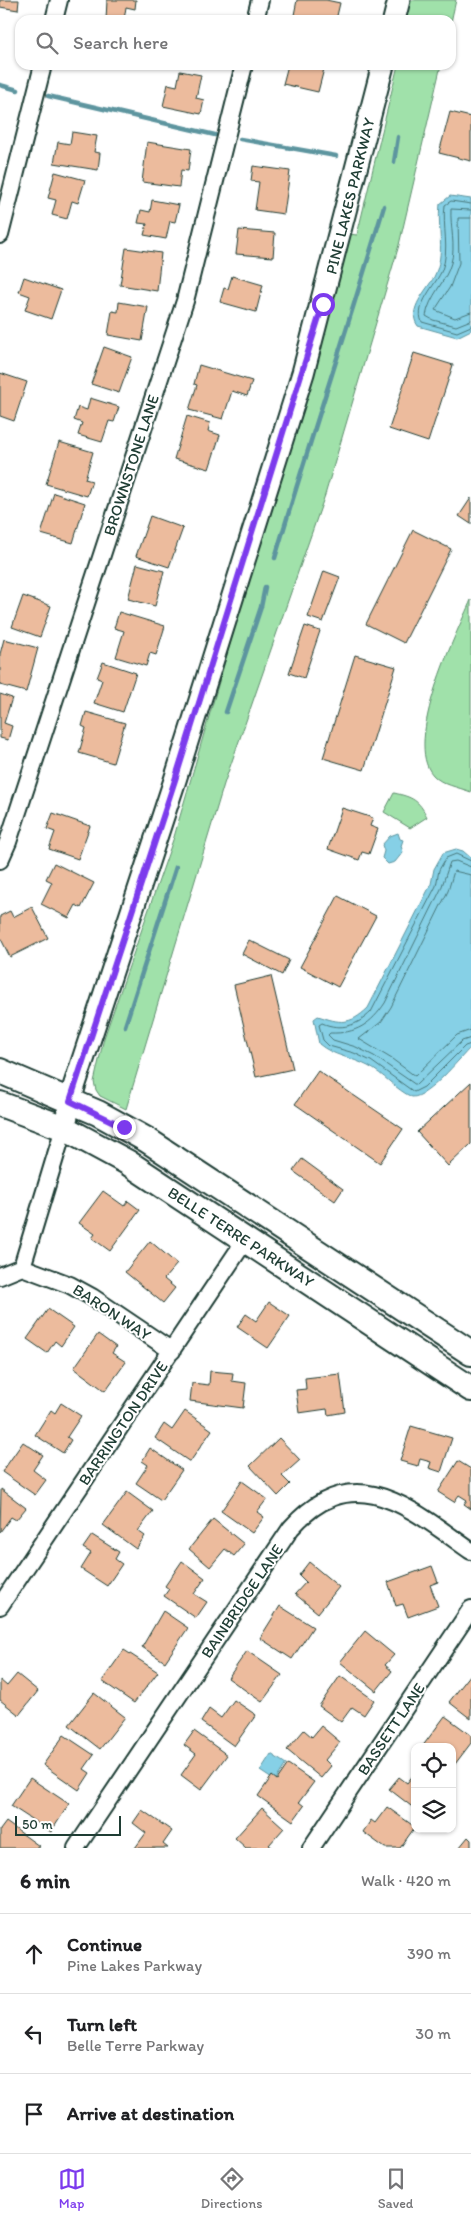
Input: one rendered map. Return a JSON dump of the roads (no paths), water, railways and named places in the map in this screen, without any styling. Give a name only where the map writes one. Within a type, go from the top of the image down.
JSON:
[{"type":"main road","name":"BELLE TERRE PARKWAY","points":[[0,1071],[107,1118],[171,1155],[471,1353]]},
{"type":"main road","name":"BELLE TERRE PARKWAY","points":[[0,1104],[64,1128],[127,1162],[471,1389]]},
{"type":"street","points":[[55,15],[59,0]]},
{"type":"street","points":[[256,15],[260,0]]},
{"type":"street","points":[[395,15],[399,0]]},
{"type":"street","points":[[0,235],[42,70]]},
{"type":"street","name":"BROWNSTONE LANE","points":[[0,860],[8,842],[180,317],[243,70]]},
{"type":"street","name":"PINE LAKES PARKWAY","points":[[64,1128],[70,1101],[175,780],[303,373],[323,304],[382,70]]},
{"type":"street","points":[[0,1276],[22,1267],[64,1128]]},
{"type":"street","name":"BARRINGTON DRIVE","points":[[0,1606],[246,1239]]},
{"type":"street","name":"BARON WAY","points":[[22,1267],[70,1285],[92,1297],[172,1351]]},
{"type":"street","name":"BAINBRIDGE LANE","points":[[76,1848],[291,1528],[308,1510],[337,1495],[358,1491],[375,1494],[400,1503],[471,1551]]},
{"type":"street","name":"BASSETT LANE","points":[[311,1848],[471,1609]]},
{"type":"water","points":[[450,196],[471,199],[471,330],[457,337],[418,326],[414,313],[419,300],[438,268],[440,259],[440,204]]},
{"type":"water","points":[[398,833],[400,839],[403,840],[401,846],[403,852],[395,862],[388,864],[382,858],[384,851],[382,845],[390,836]]},
{"type":"water","points":[[456,849],[463,851],[471,858],[471,1047],[435,1085],[419,1096],[412,1097],[368,1066],[324,1048],[319,1044],[314,1019],[318,1016],[338,1021],[350,1020],[368,1008],[431,884],[434,869],[443,853]]},
{"type":"water","points":[[271,1754],[286,1764],[275,1781],[260,1771]]},
{"type":"waterway","points":[[0,85],[18,90]]},
{"type":"waterway","points":[[48,96],[215,135]]},
{"type":"waterway","points":[[394,162],[398,137]]},
{"type":"waterway","points":[[240,139],[336,156]]},
{"type":"waterway","points":[[275,558],[384,206]]},
{"type":"waterway","points":[[226,712],[261,607],[265,587]]},
{"type":"waterway","points":[[125,1026],[176,867]]}]
